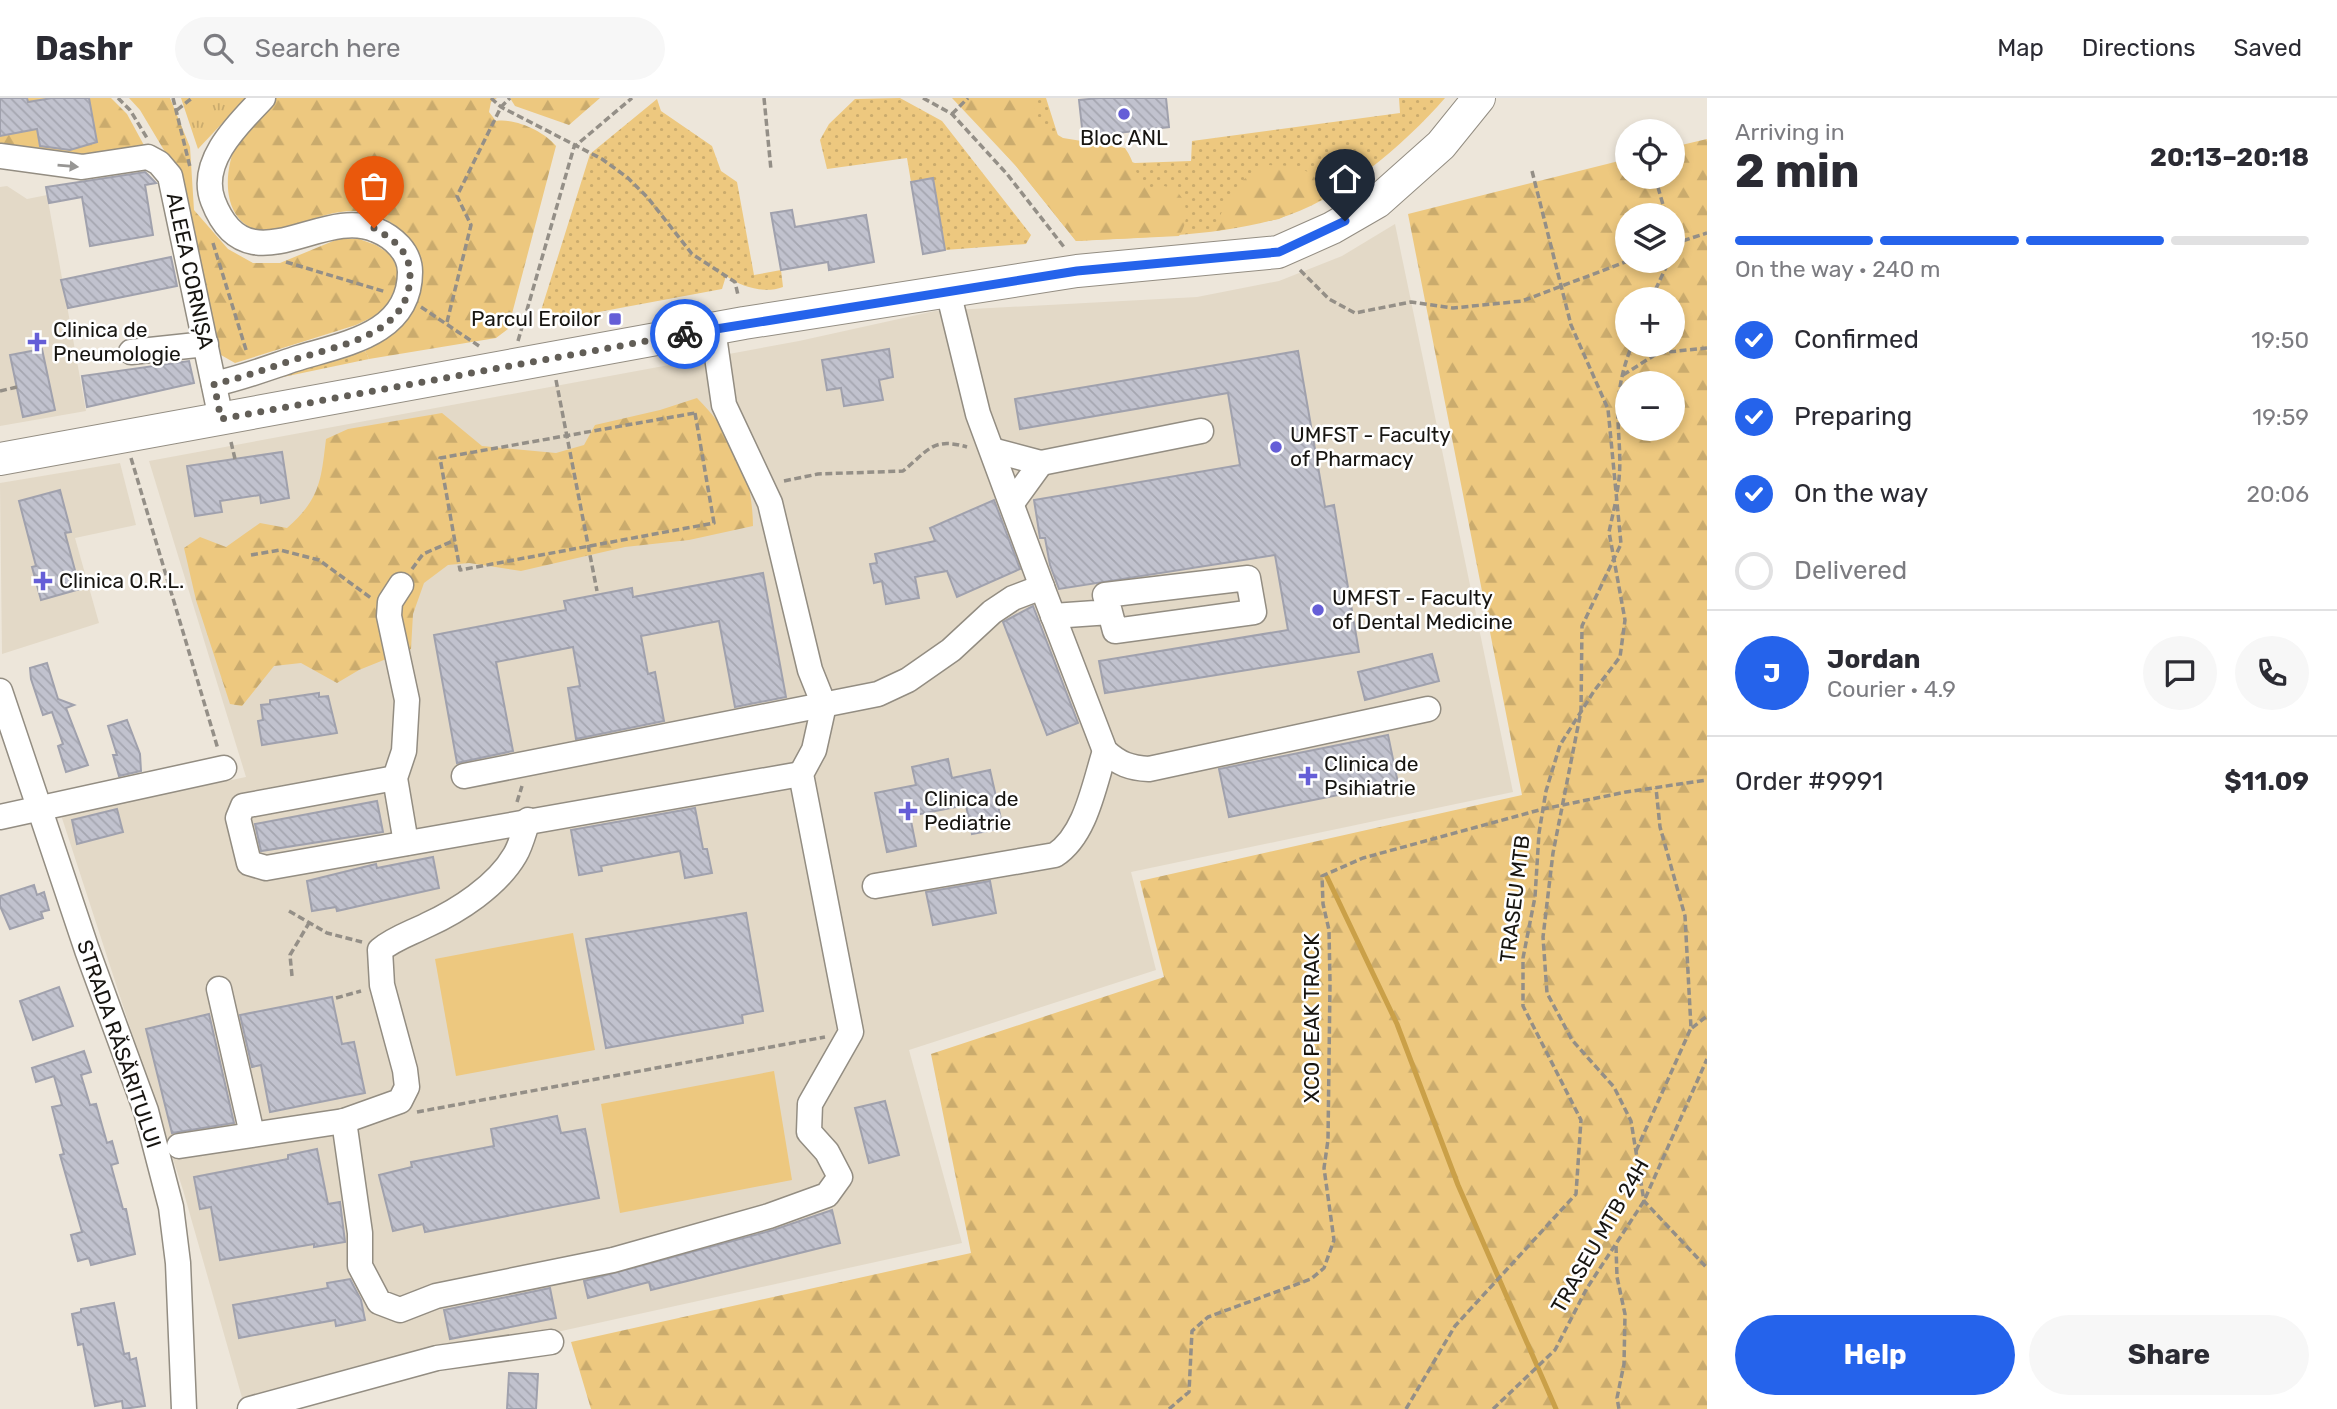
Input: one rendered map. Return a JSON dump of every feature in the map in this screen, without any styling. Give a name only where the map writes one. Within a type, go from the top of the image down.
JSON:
[{"type":"main road","points":[[0,459],[226,430],[713,329],[1077,271],[1281,251],[1358,214],[1387,194],[1441,145],[1479,98]]},
{"type":"street","points":[[214,384],[251,376],[378,331],[394,319],[407,300],[410,284],[410,265],[397,241],[374,228],[347,226],[268,244],[242,239],[219,217],[209,189],[214,161],[232,131],[263,98]]},
{"type":"street","name":"ALEEA CORNIȘA","points":[[0,156],[82,167],[148,157],[159,163],[170,176],[226,430]]},
{"type":"street","points":[[948,291],[978,414],[1105,751],[1116,762],[1131,768],[1149,769],[1427,709]]},
{"type":"street","points":[[344,1121],[360,1233],[360,1266],[379,1302],[400,1310],[436,1296],[613,1260],[769,1216],[827,1195],[841,1177],[827,1152],[808,1132],[810,1104],[851,1032],[801,774],[814,750],[824,705],[810,670],[770,503],[724,405],[713,329]]},
{"type":"street","points":[[131,352],[206,344]]},
{"type":"street","points":[[993,452],[1041,463],[1201,431]]},
{"type":"street","points":[[1012,503],[1041,463]]},
{"type":"street","points":[[1248,578],[1254,612],[1115,631],[1103,613],[1105,595],[1248,578]]},
{"type":"street","points":[[401,585],[390,603],[389,616],[409,716],[404,751],[395,778],[406,843]]},
{"type":"street","points":[[464,776],[878,694],[908,680],[951,650],[992,612],[1013,598],[1042,587]]},
{"type":"street","points":[[1053,616],[1103,613]]},
{"type":"street","name":"STRADA RĂSĂRITULUI","points":[[0,691],[146,1111],[171,1207],[178,1264],[184,1409]]},
{"type":"street","points":[[875,886],[1055,855],[1066,848],[1077,832],[1105,751]]},
{"type":"street","points":[[0,817],[223,768]]},
{"type":"street","points":[[395,778],[250,803],[239,811],[238,818],[246,856],[256,867],[801,774]]},
{"type":"street","points":[[179,1146],[344,1121],[400,1101],[407,1087],[405,1070],[383,985],[380,950],[397,937],[460,908],[488,885],[507,867],[516,853],[519,822]]},
{"type":"street","points":[[219,989],[252,1134]]},
{"type":"street","points":[[250,1409],[437,1358],[551,1342]]},
{"type":"path","points":[[173,98],[192,172]]},
{"type":"path","points":[[177,110],[192,98]]},
{"type":"path","points":[[491,98],[501,107],[558,134],[574,147],[602,159],[628,178],[648,198],[692,254],[735,282],[738,295]]},
{"type":"path","points":[[447,322],[471,225],[457,196],[501,107],[510,98]]},
{"type":"path","points":[[517,341],[574,147],[632,98]]},
{"type":"path","points":[[764,98],[771,170]]},
{"type":"path","points":[[923,98],[952,114],[1007,174],[1064,247]]},
{"type":"path","points":[[952,114],[968,98]]},
{"type":"path","points":[[1532,171],[1571,325],[1608,409],[1621,544],[1582,625],[1581,711],[1553,853],[1543,937],[1547,993],[1572,1040],[1614,1087],[1631,1121],[1644,1201],[1707,1268]]},
{"type":"path","points":[[1685,240],[1707,233]]},
{"type":"path","points":[[211,236],[246,346]]},
{"type":"path","points":[[1281,251],[1329,299],[1355,313],[1411,302],[1453,308],[1522,301],[1615,266]]},
{"type":"path","points":[[278,261],[398,296]]},
{"type":"path","points":[[415,303],[447,322],[483,349]]},
{"type":"path","points":[[1629,371],[1658,353],[1707,348]]},
{"type":"path","points":[[556,379],[597,591]]},
{"type":"path","points":[[0,390],[17,387]]},
{"type":"path","points":[[695,413],[714,523],[460,570],[455,540],[440,458],[695,413]]},
{"type":"path","points":[[226,430],[235,459]]},
{"type":"path","points":[[772,484],[818,474],[903,471],[934,443],[949,441],[993,452]]},
{"type":"path","name":"TRASEU MTB","points":[[1406,1409],[1455,1326],[1576,1194],[1581,1119],[1522,1006],[1522,958],[1535,897],[1543,809],[1560,745],[1620,657],[1625,620],[1609,532],[1621,474],[1619,441]]},
{"type":"path","points":[[131,457],[223,768]]},
{"type":"path","points":[[401,585],[423,554],[455,540]]},
{"type":"path","points":[[251,555],[280,550],[319,560],[363,591],[389,616]]},
{"type":"path","points":[[519,822],[529,764]]},
{"type":"path","name":"XCO PEAK TRACK","points":[[1169,1409],[1189,1392],[1192,1331],[1208,1317],[1311,1279],[1324,1268],[1334,1240],[1324,1168],[1328,1140],[1330,983],[1329,930],[1322,904],[1322,876],[1363,858],[1543,809],[1707,780]]},
{"type":"path","points":[[1636,1152],[1691,1028],[1685,916],[1660,827],[1656,788]]},
{"type":"path","points":[[289,911],[327,933],[380,950]]},
{"type":"path","points":[[292,976],[290,955],[309,923]]},
{"type":"path","points":[[336,998],[383,985]]},
{"type":"path","points":[[1691,1028],[1707,1016]]},
{"type":"path","points":[[400,1101],[420,1114],[851,1032]]},
{"type":"path","name":"TRASEU MTB 24H","points":[[1493,1409],[1555,1350],[1587,1288],[1644,1201],[1707,1059]]},
{"type":"path","points":[[1616,1244],[1617,1277],[1625,1314],[1624,1364],[1616,1398],[1619,1409]]},
{"type":"shaded area","name":"Clinica de Pneumologie","points":[[7,186],[27,199],[47,195],[86,411],[0,426],[0,187]]},
{"type":"shaded area","points":[[1395,224],[1513,792],[1131,872],[1156,970],[909,1050],[962,1243],[243,1401],[183,1190],[61,815],[246,777],[149,461],[799,341],[935,311],[1197,297],[1279,281],[1342,256]]},
{"type":"shaded area","name":"Clinica O.R.L.","points":[[120,463],[136,525],[75,538],[99,623],[2,654],[0,483]]},
{"type":"green space","points":[[0,98],[111,98],[127,114],[146,149],[68,159],[0,148]]},
{"type":"green space","points":[[129,98],[170,98],[190,147],[194,210],[228,249],[253,263],[280,263],[338,239],[359,239],[376,245],[391,255],[400,275],[395,293],[383,312],[356,325],[235,363],[221,355],[180,177],[140,110]]},
{"type":"green space","points":[[181,98],[246,98],[198,149]]},
{"type":"green space","points":[[276,98],[497,98],[491,102],[489,112],[496,121],[520,124],[551,140],[556,146],[508,329],[496,338],[369,359],[365,351],[404,319],[416,298],[420,273],[415,254],[406,236],[397,227],[374,214],[339,212],[277,232],[259,231],[236,215],[230,202],[228,172],[237,142],[244,130]]},
{"type":"green space","points":[[510,98],[600,98],[569,125],[515,106]]},
{"type":"green space","points":[[900,98],[942,121],[1031,235],[1026,244],[945,250],[933,178],[911,182],[907,158],[827,169],[820,140],[829,124],[855,99]]},
{"type":"green space","points":[[952,98],[1034,98],[1036,122],[1063,138],[1125,148],[1147,188],[1164,186],[1179,194],[1183,200],[1186,214],[1179,236],[1076,241],[1016,166]]},
{"type":"green space","points":[[971,98],[1046,98],[1060,142],[1135,163],[1191,161],[1192,141],[1400,113],[1399,98],[1445,98],[1410,134],[1368,170],[1323,200],[1300,211],[1277,219],[1228,229],[1076,241],[1016,166],[961,105]]},
{"type":"green space","points":[[657,99],[661,111],[712,146],[721,171],[737,182],[754,275],[781,270],[783,287],[768,290],[753,288],[726,276],[722,289],[545,322],[539,317],[590,154]]},
{"type":"green space","points":[[1707,139],[1707,1409],[591,1409],[571,1342],[971,1253],[931,1054],[1164,977],[1140,881],[1522,795],[1408,214],[1615,162],[1615,189],[1685,189],[1685,144]]},
{"type":"green space","points":[[1265,165],[1303,169],[1315,178],[1329,195],[1279,219],[1216,231],[1227,200],[1239,184]]},
{"type":"green space","points":[[365,351],[369,359],[264,381]]},
{"type":"green space","points":[[697,398],[722,427],[739,456],[749,488],[753,526],[689,540],[625,547],[521,571],[469,563],[448,565],[424,583],[413,614],[411,649],[359,670],[337,683],[301,663],[274,666],[242,706],[230,704],[196,600],[184,548],[200,537],[226,547],[260,523],[287,528],[313,498],[320,478],[326,439],[348,429],[442,413],[482,446],[556,453],[584,445],[595,425],[660,410]]},
{"type":"green space","points":[[573,933],[595,1050],[456,1076],[435,959]]},
{"type":"green space","points":[[774,1071],[792,1180],[620,1213],[601,1104]]},
{"type":"building","points":[[0,98],[27,98],[28,102],[52,98],[89,98],[97,142],[70,150],[40,146],[37,129],[0,136]]},
{"type":"building","name":"Bloc ANL","points":[[1166,98],[1169,127],[1083,137],[1079,100]]},
{"type":"building","points":[[145,172],[156,183],[145,185],[153,235],[90,246],[82,197],[49,203],[46,187]]},
{"type":"building","points":[[933,178],[945,250],[923,254],[911,182]]},
{"type":"building","points":[[792,210],[795,227],[866,215],[874,262],[829,270],[828,262],[781,270],[771,213]]},
{"type":"building","points":[[171,257],[177,286],[68,308],[61,280]]},
{"type":"building","points":[[42,349],[55,410],[23,417],[10,355]]},
{"type":"building","points":[[889,349],[893,377],[879,380],[883,400],[844,406],[841,388],[827,390],[822,360]]},
{"type":"building","points":[[1298,351],[1325,507],[1334,505],[1359,652],[1105,693],[1099,661],[1288,630],[1275,555],[1059,589],[1050,565],[1045,538],[1040,538],[1034,500],[1240,465],[1228,393],[1020,429],[1015,399]]},
{"type":"building","points":[[189,361],[194,383],[87,407],[82,376]]},
{"type":"building","points":[[282,452],[289,498],[261,503],[260,495],[220,501],[222,512],[195,516],[187,466]]},
{"type":"building","points":[[60,490],[71,532],[65,533],[80,589],[41,600],[32,567],[36,566],[19,501]]},
{"type":"building","points":[[994,500],[1020,569],[957,597],[947,571],[915,577],[919,598],[886,604],[882,581],[874,583],[870,564],[877,563],[875,554],[935,541],[930,528]]},
{"type":"building","points":[[763,573],[786,697],[735,707],[719,621],[641,636],[648,674],[655,672],[664,721],[576,739],[568,688],[580,686],[573,647],[496,662],[513,751],[457,763],[434,635],[566,610],[564,601],[632,588],[633,597]]},
{"type":"building","points":[[1033,606],[1078,723],[1047,735],[1003,622]]},
{"type":"building","points":[[1432,654],[1439,681],[1365,700],[1358,672]]},
{"type":"building","points":[[47,663],[58,699],[74,705],[66,708],[88,765],[66,772],[58,746],[63,744],[52,712],[43,715],[31,679],[30,668]]},
{"type":"building","points":[[319,693],[319,697],[328,696],[337,733],[262,745],[258,721],[263,720],[261,705],[270,704],[270,700]]},
{"type":"building","points":[[127,720],[140,754],[141,771],[119,776],[113,755],[117,755],[108,726]]},
{"type":"building","name":"Clinica de Psihiatrie","points":[[1388,735],[1398,783],[1229,817],[1219,769]]},
{"type":"building","name":"Clinica de Pediatrie","points":[[948,759],[952,778],[990,770],[1003,828],[972,834],[966,805],[910,816],[916,846],[887,852],[875,793],[916,785],[912,767]]},
{"type":"building","points":[[377,801],[383,832],[261,851],[255,824]]},
{"type":"building","points":[[695,808],[703,849],[707,849],[712,873],[685,878],[680,851],[601,866],[602,871],[579,875],[571,830]]},
{"type":"building","points":[[117,809],[123,832],[77,844],[72,820]]},
{"type":"building","points":[[433,857],[439,888],[337,911],[336,907],[312,911],[307,881],[376,864],[377,868]]},
{"type":"building","points":[[990,881],[996,913],[933,925],[926,892]]},
{"type":"building","points":[[34,885],[37,895],[44,892],[49,910],[41,912],[43,918],[10,929],[0,906],[0,896]]},
{"type":"building","points":[[746,913],[763,1011],[742,1015],[743,1023],[606,1048],[586,939]]},
{"type":"building","points":[[59,987],[73,1026],[33,1040],[20,1001]]},
{"type":"building","points":[[332,997],[342,1044],[354,1042],[365,1093],[270,1112],[261,1065],[252,1067],[240,1015]]},
{"type":"building","points":[[209,1014],[234,1123],[172,1133],[146,1029]]},
{"type":"building","points":[[84,1051],[91,1072],[81,1075],[90,1105],[96,1104],[107,1143],[112,1141],[118,1163],[111,1165],[123,1209],[126,1209],[135,1254],[91,1265],[89,1258],[78,1261],[71,1235],[82,1232],[60,1155],[64,1154],[52,1107],[62,1105],[54,1076],[36,1082],[32,1068]]},
{"type":"building","points":[[885,1101],[899,1155],[869,1163],[855,1108]]},
{"type":"building","points":[[557,1116],[561,1133],[585,1129],[599,1198],[425,1232],[423,1224],[393,1231],[379,1175],[412,1167],[411,1162],[494,1146],[491,1129]]},
{"type":"building","points":[[317,1149],[328,1204],[340,1202],[345,1242],[314,1247],[314,1244],[220,1260],[211,1207],[200,1209],[194,1177],[288,1159],[288,1155]]},
{"type":"building","points":[[832,1210],[840,1243],[651,1290],[649,1282],[588,1298],[584,1281],[773,1230]]},
{"type":"building","points":[[350,1279],[361,1300],[365,1320],[336,1326],[335,1320],[239,1338],[233,1305],[328,1288],[327,1283]]},
{"type":"building","points":[[550,1288],[556,1318],[450,1339],[444,1310]]},
{"type":"building","points":[[114,1303],[124,1354],[129,1353],[130,1360],[136,1358],[145,1406],[123,1409],[122,1401],[95,1406],[83,1344],[78,1345],[72,1314],[81,1312],[81,1309]]},
{"type":"building","points":[[509,1373],[538,1374],[536,1409],[507,1409]]},
{"type":"waterway","points":[[1327,877],[1397,1024],[1458,1185],[1556,1409]]},
{"type":"way so far","points":[[374,228],[397,241],[410,265],[407,300],[394,319],[378,331],[347,344],[251,376],[214,384],[221,419],[685,334]]},
{"type":"place","name":"Bloc ANL","points":[[1124,114]]},
{"type":"place","name":"Parcul Eroilor","points":[[615,319]]},
{"type":"place","name":"Clinica de Pneumologie","points":[[37,342]]},
{"type":"place","name":"UMFST - Faculty of Pharmacy","points":[[1276,447]]},
{"type":"place","name":"Clinica O.R.L.","points":[[43,581]]},
{"type":"place","name":"UMFST - Faculty of Dental Medicine","points":[[1318,610]]},
{"type":"place","name":"Clinica de Psihiatrie","points":[[1308,776]]},
{"type":"place","name":"Clinica de Pediatrie","points":[[908,811]]},
{"type":"route","points":[[685,334],[1077,271],[1279,252],[1345,221]]}]
